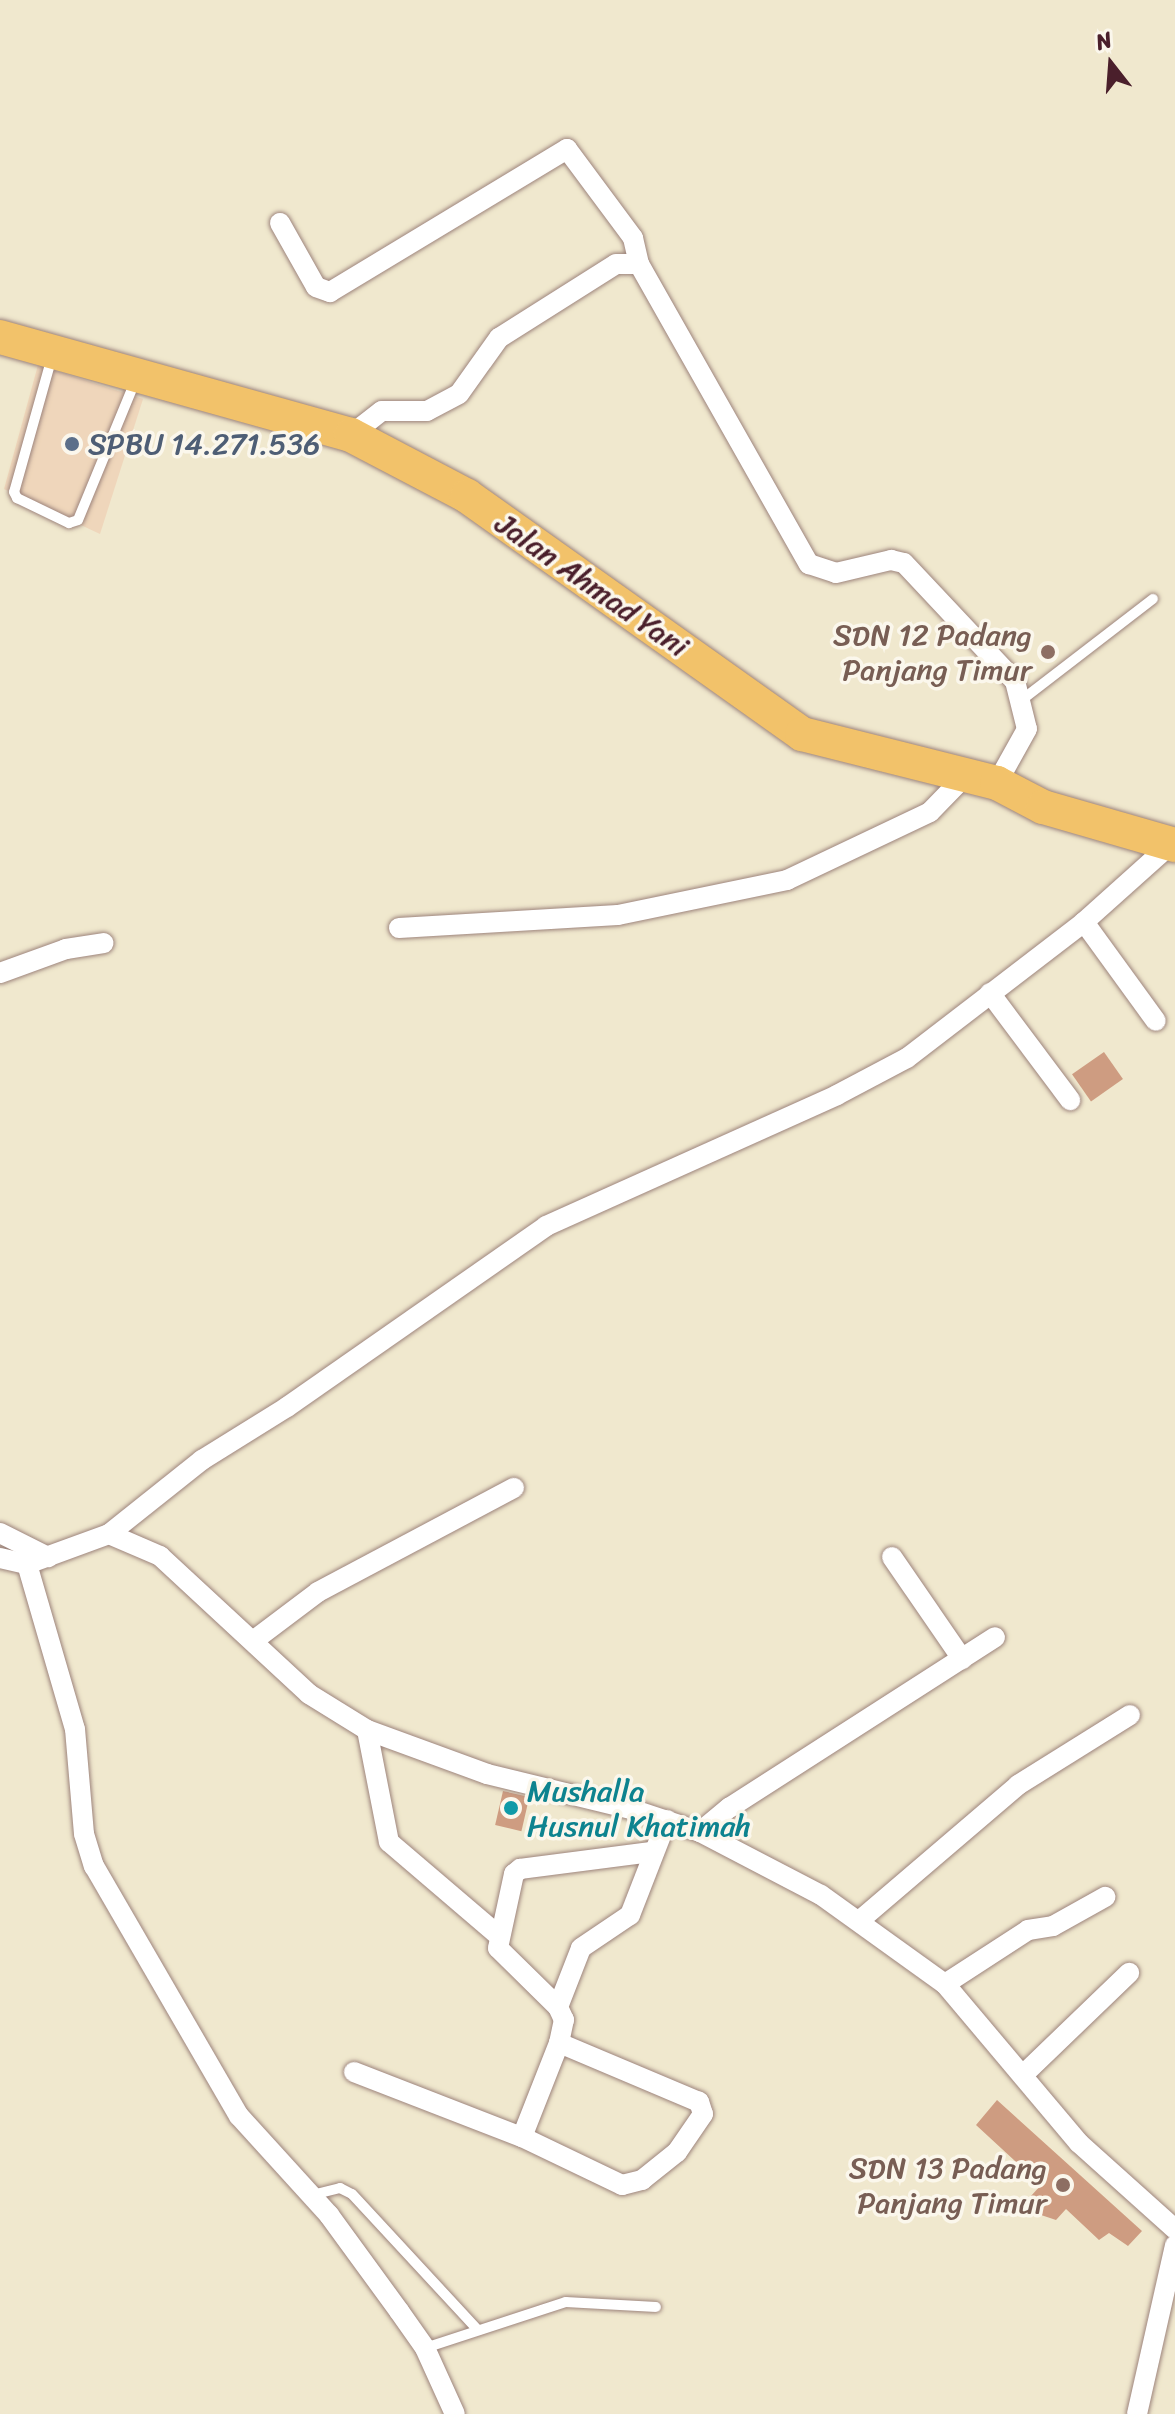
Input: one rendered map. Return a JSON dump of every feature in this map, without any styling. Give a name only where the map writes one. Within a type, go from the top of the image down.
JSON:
[{"type":"highway","name":"Jalan Ahmad Yani","points":[[0,337],[351,435],[467,496],[802,734],[982,779],[1043,807],[1173,844]]},
{"type":"street","points":[[280,223],[316,287],[330,292],[567,149],[633,238],[639,264],[809,564],[836,573],[891,560],[904,563],[1015,681],[1023,699],[1025,738],[982,779],[930,812],[787,880],[618,915],[399,928]]},
{"type":"street","points":[[351,435],[382,411],[427,411],[459,394],[499,338],[616,264],[639,264]]},
{"type":"street","points":[[0,1558],[27,1564],[109,1534],[202,1460],[299,1399],[546,1226],[837,1095],[907,1058],[1084,922],[1173,844]]},
{"type":"street","points":[[1084,922],[1156,1021]]},
{"type":"street","points":[[0,973],[66,949],[104,943]]},
{"type":"street","points":[[990,993],[1070,1100]]},
{"type":"street","points":[[253,1641],[318,1592],[514,1488]]},
{"type":"street","points":[[0,1533],[48,1557]]},
{"type":"street","points":[[109,1534],[160,1556],[309,1694],[367,1730],[487,1774],[667,1820],[700,1832],[859,1921],[945,1984],[1024,2074],[1079,2143],[1175,2229]]},
{"type":"street","points":[[892,1557],[962,1659]]},
{"type":"street","points":[[27,1564],[75,1729],[84,1834],[94,1866],[239,2116],[312,2195],[425,2348],[455,2414]]},
{"type":"street","points":[[700,1832],[729,1808],[995,1637]]},
{"type":"street","points":[[859,1921],[1018,1785],[1130,1715]]},
{"type":"street","points":[[367,1730],[389,1842],[498,1935]]},
{"type":"street","points":[[558,2007],[584,1944],[630,1915],[651,1852],[667,1820]]},
{"type":"street","points":[[522,2137],[559,2043],[564,2020],[558,2007],[502,1957],[498,1935],[514,1874],[520,1869],[651,1852]]},
{"type":"street","points":[[945,1984],[1028,1930],[1053,1926],[1105,1897]]},
{"type":"street","points":[[1024,2074],[1129,1973]]},
{"type":"street","points":[[354,2072],[522,2137],[627,2185],[677,2152],[703,2114],[699,2102],[559,2043]]},
{"type":"street","points":[[1137,2414],[1175,2245]]},
{"type":"lane","points":[[54,353],[15,495],[69,523],[78,520],[137,377]]},
{"type":"lane","points":[[1023,699],[1153,599]]},
{"type":"lane","points":[[312,2195],[340,2188],[352,2194],[476,2328]]},
{"type":"lane","points":[[425,2348],[476,2328],[566,2302],[656,2307]]},
{"type":"shaded area","name":"SPBU 14.271.536","points":[[38,365],[143,399],[100,534],[4,489]]},
{"type":"building","points":[[1104,1052],[1123,1079],[1091,1101],[1072,1074]]},
{"type":"building","name":"Mushalla Husnul Khatimah","points":[[503,1791],[529,1797],[521,1831],[495,1825]]},
{"type":"building","points":[[997,2100],[1142,2231],[1128,2246],[1109,2233],[1099,2240],[1066,2209],[1056,2220],[1020,2208],[1041,2185],[976,2125]]},
{"type":"place","name":"SPBU 14.271.536","points":[[72,444]]},
{"type":"place","name":"SDN 12 Padang Panjang Timur","points":[[1048,652]]},
{"type":"place","name":"Mushalla Husnul Khatimah","points":[[511,1808]]},
{"type":"place","name":"SDN 13 Padang Panjang Timur","points":[[1063,2185]]}]
